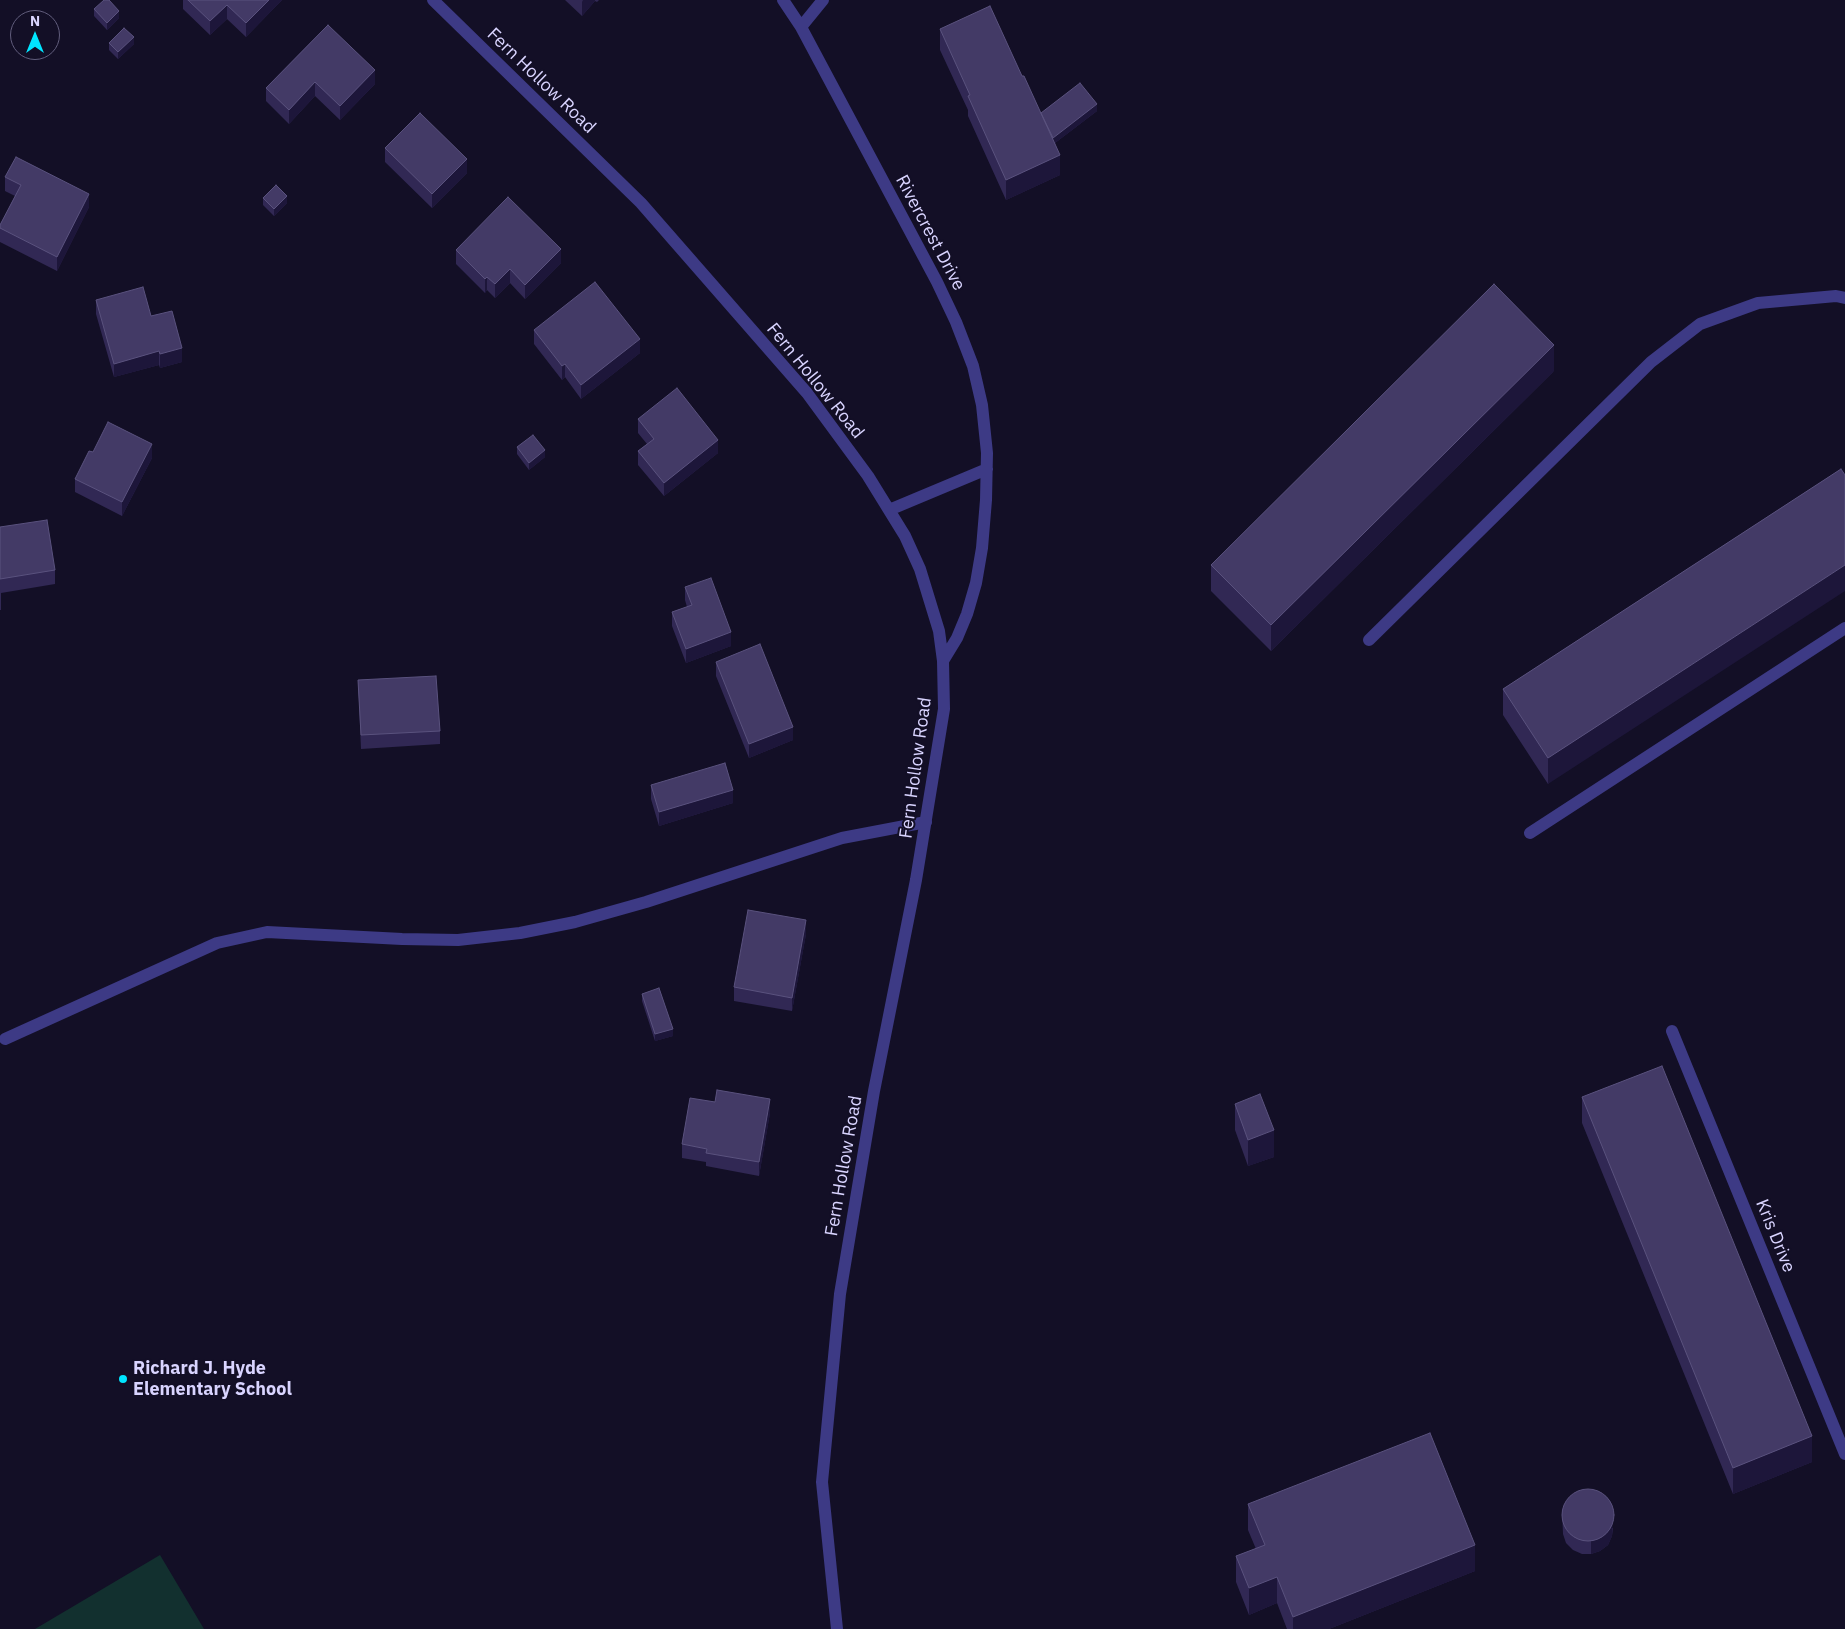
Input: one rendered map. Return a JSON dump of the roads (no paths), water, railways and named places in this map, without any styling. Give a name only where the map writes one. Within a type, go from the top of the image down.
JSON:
[{"type":"street","name":"Fern Hollow Road","points":[[434,0],[641,203],[807,393],[868,476],[905,536],[920,569],[939,631],[944,661],[944,709],[916,880],[874,1091],[840,1294],[822,1482],[837,1629]]},
{"type":"street","name":"Rivercrest Drive","points":[[783,0],[801,27],[937,282],[956,322],[973,366],[982,406],[987,469],[982,548],[976,583],[964,622],[944,661]]},
{"type":"street","points":[[801,27],[823,0]]},
{"type":"street","points":[[1369,640],[1651,362],[1700,324],[1758,303],[1836,296],[1845,298]]},
{"type":"street","points":[[889,510],[987,469]]},
{"type":"street","points":[[1530,833],[1845,628]]},
{"type":"street","points":[[5,1040],[217,943],[267,932],[458,940],[520,934],[576,922],[646,902],[842,838],[926,822]]},
{"type":"street","name":"Kris Drive","points":[[1672,1031],[1845,1454]]},
{"type":"place","name":"Richard J. Hyde Elementary School","points":[[123,1379]]}]
